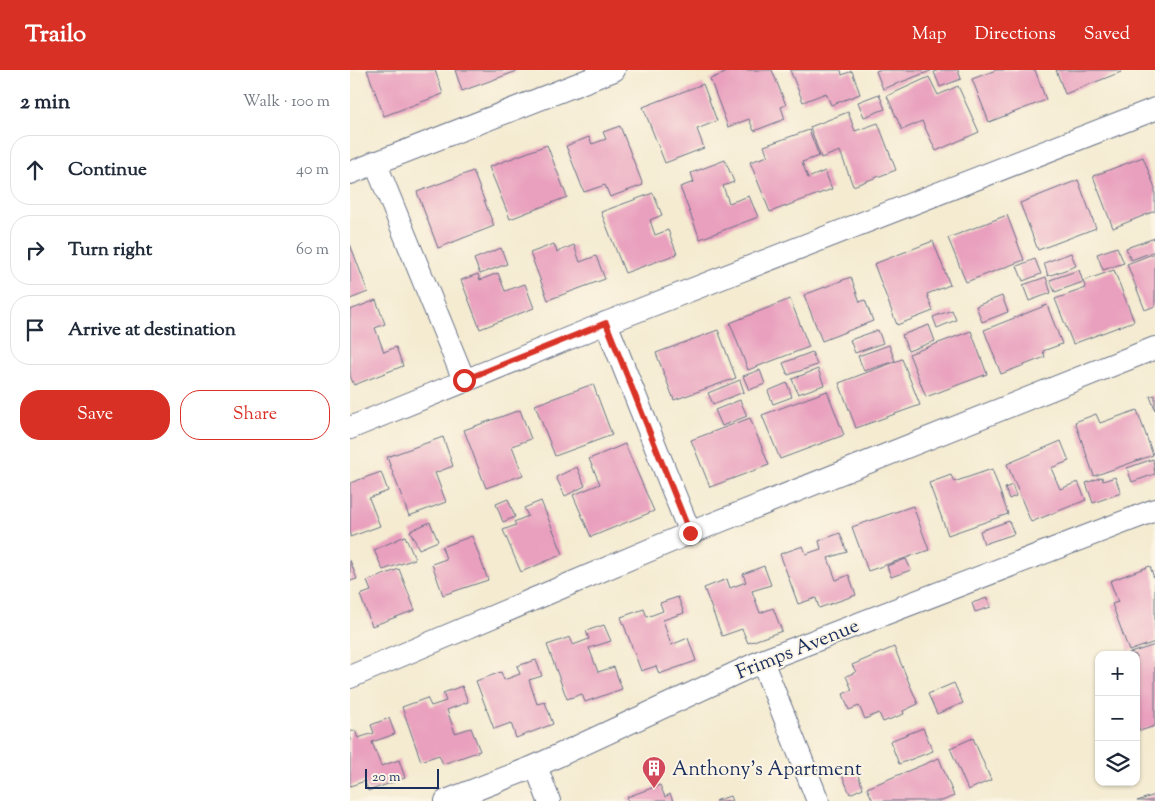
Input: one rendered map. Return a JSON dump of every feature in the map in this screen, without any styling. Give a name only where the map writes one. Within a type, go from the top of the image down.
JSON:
[{"type":"street","points":[[350,173],[614,70]]},
{"type":"street","points":[[350,428],[606,323],[1155,108]]},
{"type":"street","points":[[375,162],[464,380]]},
{"type":"street","points":[[606,323],[690,533]]},
{"type":"street","points":[[350,676],[690,533],[1155,348]]},
{"type":"street","name":"Frimps Avenue","points":[[446,801],[536,766],[762,660],[1155,510]]},
{"type":"street","points":[[762,660],[818,801]]},
{"type":"street","points":[[536,766],[549,801]]},
{"type":"building","points":[[367,70],[435,70],[443,94],[384,116]]},
{"type":"building","points":[[455,70],[520,70],[462,91]]},
{"type":"building","points":[[733,70],[772,70],[786,105],[781,107],[785,119],[754,131],[749,119],[728,127],[710,79]]},
{"type":"building","points":[[790,70],[841,70],[842,75],[852,71],[860,94],[831,105],[826,93],[803,102]]},
{"type":"building","points":[[933,70],[883,89],[876,71]]},
{"type":"building","points":[[939,70],[958,70],[961,79],[940,87],[934,72]]},
{"type":"building","points":[[996,70],[1035,70],[1046,100],[989,122],[972,79]]},
{"type":"building","points":[[1056,70],[1121,70],[1121,72],[1065,94]]},
{"type":"building","points":[[929,77],[938,95],[958,86],[979,132],[936,151],[922,121],[902,130],[887,96]]},
{"type":"building","points":[[703,84],[717,121],[697,129],[704,148],[665,163],[643,107]]},
{"type":"building","points":[[879,94],[885,109],[864,117],[858,102]]},
{"type":"building","points":[[848,112],[855,131],[878,123],[896,170],[853,186],[840,151],[821,158],[810,127]]},
{"type":"building","points":[[620,126],[643,185],[610,197],[605,185],[584,192],[566,146],[589,137],[592,144],[606,139],[603,132]]},
{"type":"building","points":[[809,130],[819,156],[802,162],[808,178],[825,171],[832,189],[770,212],[750,162],[768,156],[764,146]]},
{"type":"building","points":[[547,145],[567,197],[510,219],[489,167]]},
{"type":"building","points":[[1143,157],[1155,188],[1155,211],[1113,228],[1093,176]]},
{"type":"building","points":[[725,160],[734,182],[723,186],[729,203],[749,196],[758,217],[700,239],[680,187],[694,182],[691,173]]},
{"type":"building","points":[[473,171],[494,226],[438,248],[417,192]]},
{"type":"building","points":[[1078,180],[1096,228],[1038,250],[1020,203]]},
{"type":"building","points":[[653,193],[662,215],[650,220],[655,235],[668,230],[677,254],[625,273],[601,212]]},
{"type":"building","points":[[1007,215],[1024,260],[966,282],[948,238]]},
{"type":"building","points":[[1155,238],[1155,251],[1131,260],[1126,248]]},
{"type":"building","points":[[933,241],[950,285],[927,294],[933,311],[897,325],[874,264]]},
{"type":"building","points":[[350,244],[368,292],[350,299]]},
{"type":"building","points":[[554,244],[557,252],[574,245],[580,262],[596,256],[605,279],[548,300],[530,253]]},
{"type":"building","points":[[1117,247],[1124,263],[1103,270],[1097,254]]},
{"type":"building","points":[[501,248],[507,264],[480,274],[474,259]]},
{"type":"building","points":[[1071,253],[1076,266],[1048,276],[1044,263]]},
{"type":"building","points":[[1155,253],[1155,306],[1145,310],[1127,264]]},
{"type":"building","points":[[1035,259],[1041,274],[1023,281],[1017,266]]},
{"type":"building","points":[[1079,270],[1083,282],[1055,292],[1050,280]]},
{"type":"building","points":[[1114,270],[1134,321],[1073,344],[1055,299],[1086,288],[1083,281]]},
{"type":"building","points":[[498,273],[505,291],[525,284],[534,308],[480,329],[461,280],[478,274],[480,280]]},
{"type":"building","points":[[851,277],[860,302],[865,300],[873,321],[822,341],[804,295]]},
{"type":"building","points":[[1046,277],[1051,293],[1029,301],[1023,285]]},
{"type":"building","points":[[1002,296],[1008,312],[982,322],[976,306]]},
{"type":"building","points":[[790,299],[809,347],[748,370],[730,323]]},
{"type":"building","points":[[376,300],[385,324],[375,328],[384,352],[396,347],[403,366],[354,385],[350,376],[350,310]]},
{"type":"building","points":[[1047,305],[1062,344],[1043,351],[1045,357],[1001,374],[984,330]]},
{"type":"building","points":[[952,310],[956,320],[937,328],[933,317]]},
{"type":"building","points":[[929,325],[935,341],[908,351],[902,335]]},
{"type":"building","points":[[718,330],[736,378],[674,400],[656,353]]},
{"type":"building","points":[[878,330],[883,343],[855,353],[850,340]]},
{"type":"building","points":[[971,331],[987,374],[926,397],[909,354]]},
{"type":"building","points":[[889,345],[895,361],[864,371],[858,356]]},
{"type":"building","points":[[812,352],[817,365],[788,375],[783,363]]},
{"type":"building","points":[[902,359],[920,405],[856,428],[839,383]]},
{"type":"building","points":[[818,369],[824,385],[798,394],[792,379]]},
{"type":"building","points":[[760,370],[765,384],[749,390],[743,376]]},
{"type":"building","points":[[740,380],[744,392],[713,404],[708,393]]},
{"type":"building","points":[[787,383],[792,397],[773,404],[768,391]]},
{"type":"building","points":[[593,384],[612,435],[555,456],[535,405]]},
{"type":"building","points":[[827,391],[844,435],[780,459],[762,415]]},
{"type":"building","points":[[1155,395],[1155,410],[1150,396]]},
{"type":"building","points":[[740,400],[747,416],[722,426],[715,410]]},
{"type":"building","points":[[520,410],[531,439],[512,446],[523,475],[486,488],[464,430]]},
{"type":"building","points":[[1137,410],[1153,455],[1094,476],[1075,422],[1096,414],[1100,423]]},
{"type":"building","points":[[750,418],[769,465],[710,487],[691,440]]},
{"type":"building","points":[[443,437],[453,466],[435,473],[446,502],[409,516],[387,457]]},
{"type":"building","points":[[1061,441],[1069,461],[1051,468],[1060,489],[1078,482],[1086,500],[1031,522],[1007,464]]},
{"type":"building","points":[[625,444],[654,511],[591,537],[573,495],[600,484],[589,459]]},
{"type":"building","points":[[1153,459],[1155,474],[1132,482],[1127,468]]},
{"type":"building","points":[[577,467],[585,486],[565,496],[556,477]]},
{"type":"building","points":[[992,469],[1008,514],[948,535],[929,483],[951,475],[954,482]]},
{"type":"building","points":[[381,472],[388,491],[369,498],[380,526],[350,537],[350,483]]},
{"type":"building","points":[[1102,477],[1103,481],[1115,477],[1121,493],[1093,503],[1086,483]]},
{"type":"building","points":[[1012,485],[1016,496],[1009,499],[1005,488]]},
{"type":"building","points":[[508,499],[515,517],[503,522],[496,504]]},
{"type":"building","points":[[541,501],[563,554],[521,572],[503,530],[516,525],[514,522],[528,516],[524,508]]},
{"type":"building","points":[[913,506],[929,550],[868,571],[852,527]]},
{"type":"building","points":[[1009,521],[1014,534],[984,544],[980,531]]},
{"type":"building","points":[[430,522],[438,541],[419,549],[410,531]]},
{"type":"building","points":[[840,533],[847,552],[828,558],[836,580],[849,575],[856,595],[819,608],[816,598],[798,604],[780,554],[803,546],[806,554],[821,549],[819,541]]},
{"type":"building","points":[[405,536],[415,559],[383,570],[374,550]]},
{"type":"building","points":[[472,536],[488,580],[443,595],[432,564],[446,559],[442,547]]},
{"type":"building","points":[[906,559],[911,570],[891,577],[887,566]]},
{"type":"building","points":[[350,560],[357,579],[350,581]]},
{"type":"building","points":[[764,566],[771,585],[752,591],[760,613],[773,608],[782,631],[748,643],[742,629],[722,636],[704,588],[727,579],[730,588],[746,582],[743,574]]},
{"type":"building","points":[[1150,566],[1155,581],[1155,642],[1129,651],[1112,604],[1118,602],[1110,581]]},
{"type":"building","points":[[399,569],[415,610],[372,626],[360,595],[371,591],[367,581]]},
{"type":"building","points":[[678,597],[684,613],[663,620],[671,645],[688,638],[696,661],[659,674],[656,666],[641,671],[621,617],[644,609],[647,617],[663,611],[660,603]]},
{"type":"building","points":[[987,598],[991,607],[975,612],[972,603]]},
{"type":"building","points":[[604,625],[611,641],[589,648],[598,672],[614,667],[622,689],[585,702],[582,694],[567,699],[547,645],[570,637],[573,645],[589,639],[586,631]]},
{"type":"building","points":[[1155,645],[1155,726],[1140,731],[1140,651],[1136,651]]},
{"type":"building","points":[[894,647],[918,704],[903,711],[904,714],[883,722],[879,713],[865,719],[859,706],[849,710],[843,694],[852,690],[846,676],[856,672],[852,665]]},
{"type":"building","points":[[536,660],[542,676],[529,680],[537,704],[545,702],[553,724],[516,738],[511,723],[494,729],[476,681],[501,672],[504,680],[520,674],[517,666]]},
{"type":"building","points":[[954,683],[963,703],[937,714],[928,694]]},
{"type":"building","points":[[462,686],[468,702],[447,710],[455,733],[471,728],[480,751],[443,764],[439,755],[421,761],[402,707],[427,698],[431,706],[446,701],[443,693]]},
{"type":"building","points":[[389,718],[395,734],[372,742],[381,766],[399,760],[405,778],[368,791],[365,781],[350,786],[350,732],[355,730],[358,738],[374,733],[371,725]]},
{"type":"building","points":[[923,728],[933,751],[899,764],[890,741]]},
{"type":"building","points":[[973,738],[991,780],[968,790],[950,748]]},
{"type":"building","points":[[939,758],[954,796],[942,801],[873,801],[867,788]]},
{"type":"building","points":[[856,770],[863,788],[850,794],[842,775]]},
{"type":"building","name":"Anthony's Apartment","points":[[660,785],[665,797],[670,794],[673,801],[628,801],[627,797]]},
{"type":"building","points":[[1155,795],[1155,801],[1137,801]]},
{"type":"building","points":[[730,796],[732,801],[715,801]]},
{"type":"place","name":"Anthony's Apartment","points":[[654,789]]},
{"type":"route","points":[[464,380],[606,323],[690,533]]}]
